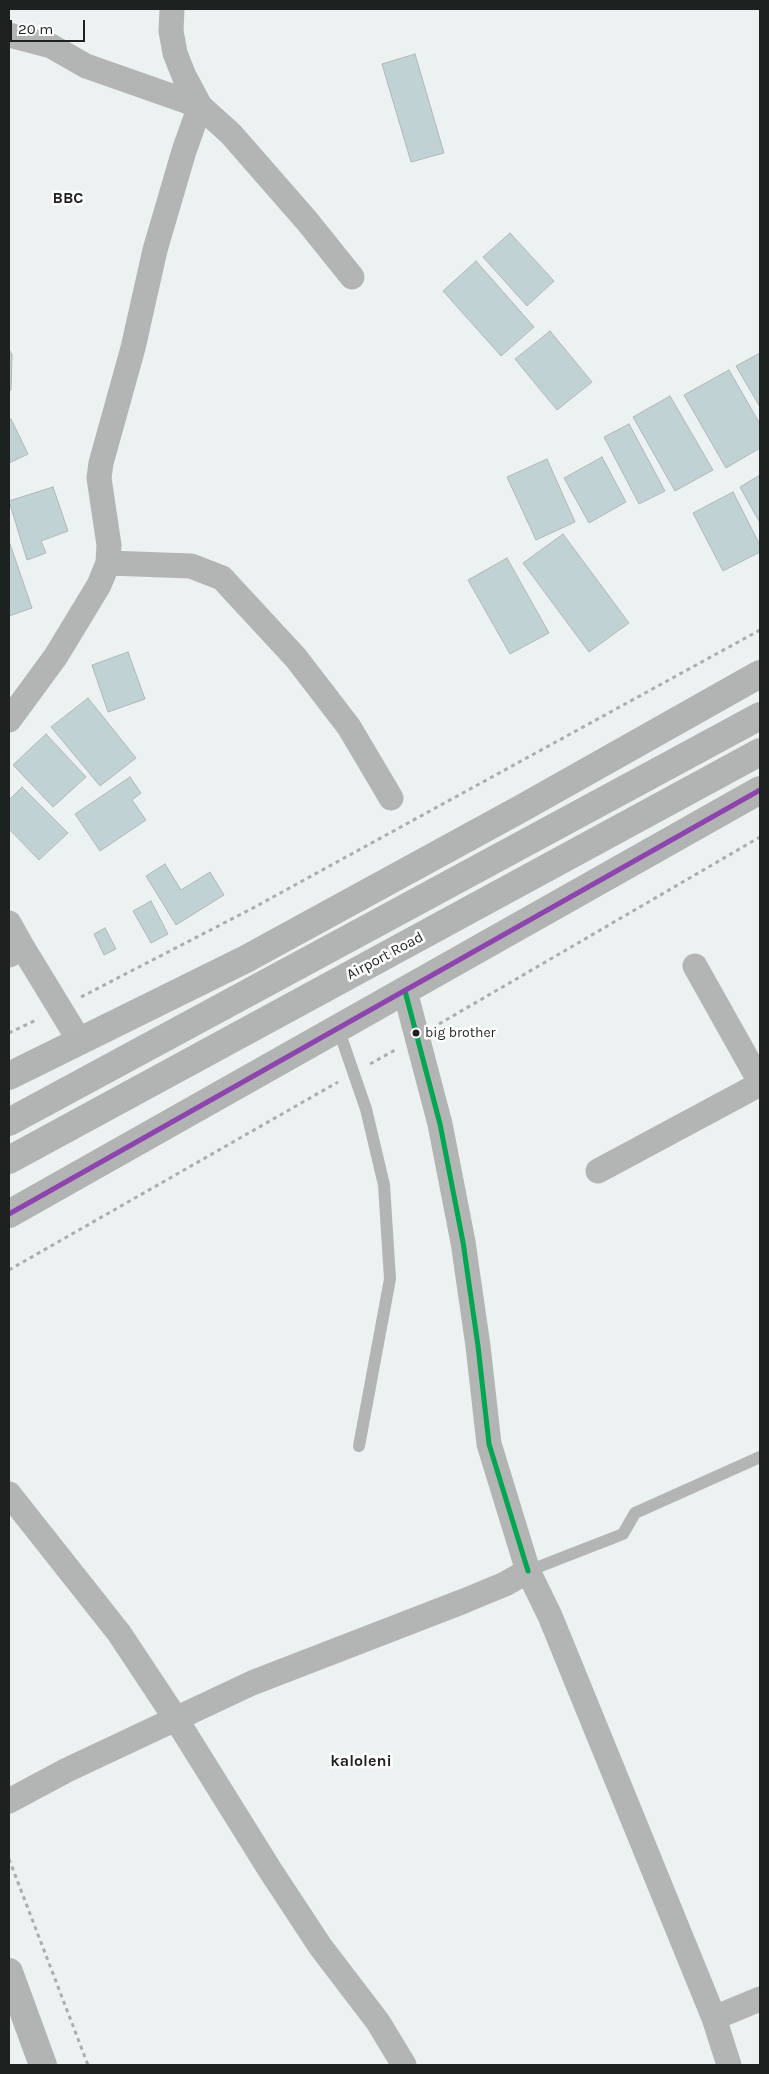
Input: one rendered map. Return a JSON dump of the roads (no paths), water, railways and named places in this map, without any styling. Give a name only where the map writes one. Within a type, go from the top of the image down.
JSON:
[{"type":"main road","points":[[9,1076],[246,959],[524,807],[760,674]]},
{"type":"main road","points":[[9,1122],[760,716]]},
{"type":"main road","name":"Airport Road","points":[[9,1160],[760,752]]},
{"type":"main road","points":[[9,1214],[760,790]]},
{"type":"main road","points":[[9,1972],[43,2065]]},
{"type":"street","points":[[172,9],[171,31],[175,53],[184,76],[200,106],[231,134],[307,221],[352,277]]},
{"type":"street","points":[[9,35],[52,46],[86,66],[200,106]]},
{"type":"street","points":[[9,720],[56,656],[99,585],[108,563],[108,545],[100,485],[101,464],[134,348],[155,250],[184,151],[200,106]]},
{"type":"street","points":[[108,563],[191,566],[222,578],[296,658],[349,727],[391,798]]},
{"type":"street","points":[[9,923],[16,952],[60,1008],[79,1040]]},
{"type":"street","points":[[598,1170],[760,1083],[695,966]]},
{"type":"street","points":[[405,991],[440,1124],[462,1242],[478,1346],[489,1444],[528,1571],[550,1616],[714,2018],[729,2065]]},
{"type":"street","points":[[9,1494],[119,1633],[320,1946],[378,2022],[404,2065]]},
{"type":"street","points":[[9,1801],[67,1770],[252,1683],[505,1584],[528,1571]]},
{"type":"street","points":[[714,2018],[760,1999]]},
{"type":"lane","points":[[338,1028],[366,1109],[384,1185],[390,1279],[359,1446]]},
{"type":"lane","points":[[528,1571],[622,1534],[635,1513],[760,1457]]},
{"type":"place","name":"big brother","points":[[416,1033]]},
{"type":"district","name":"BBC","points":[[68,198]]},
{"type":"district","name":"kaloleni","points":[[361,1761]]}]
